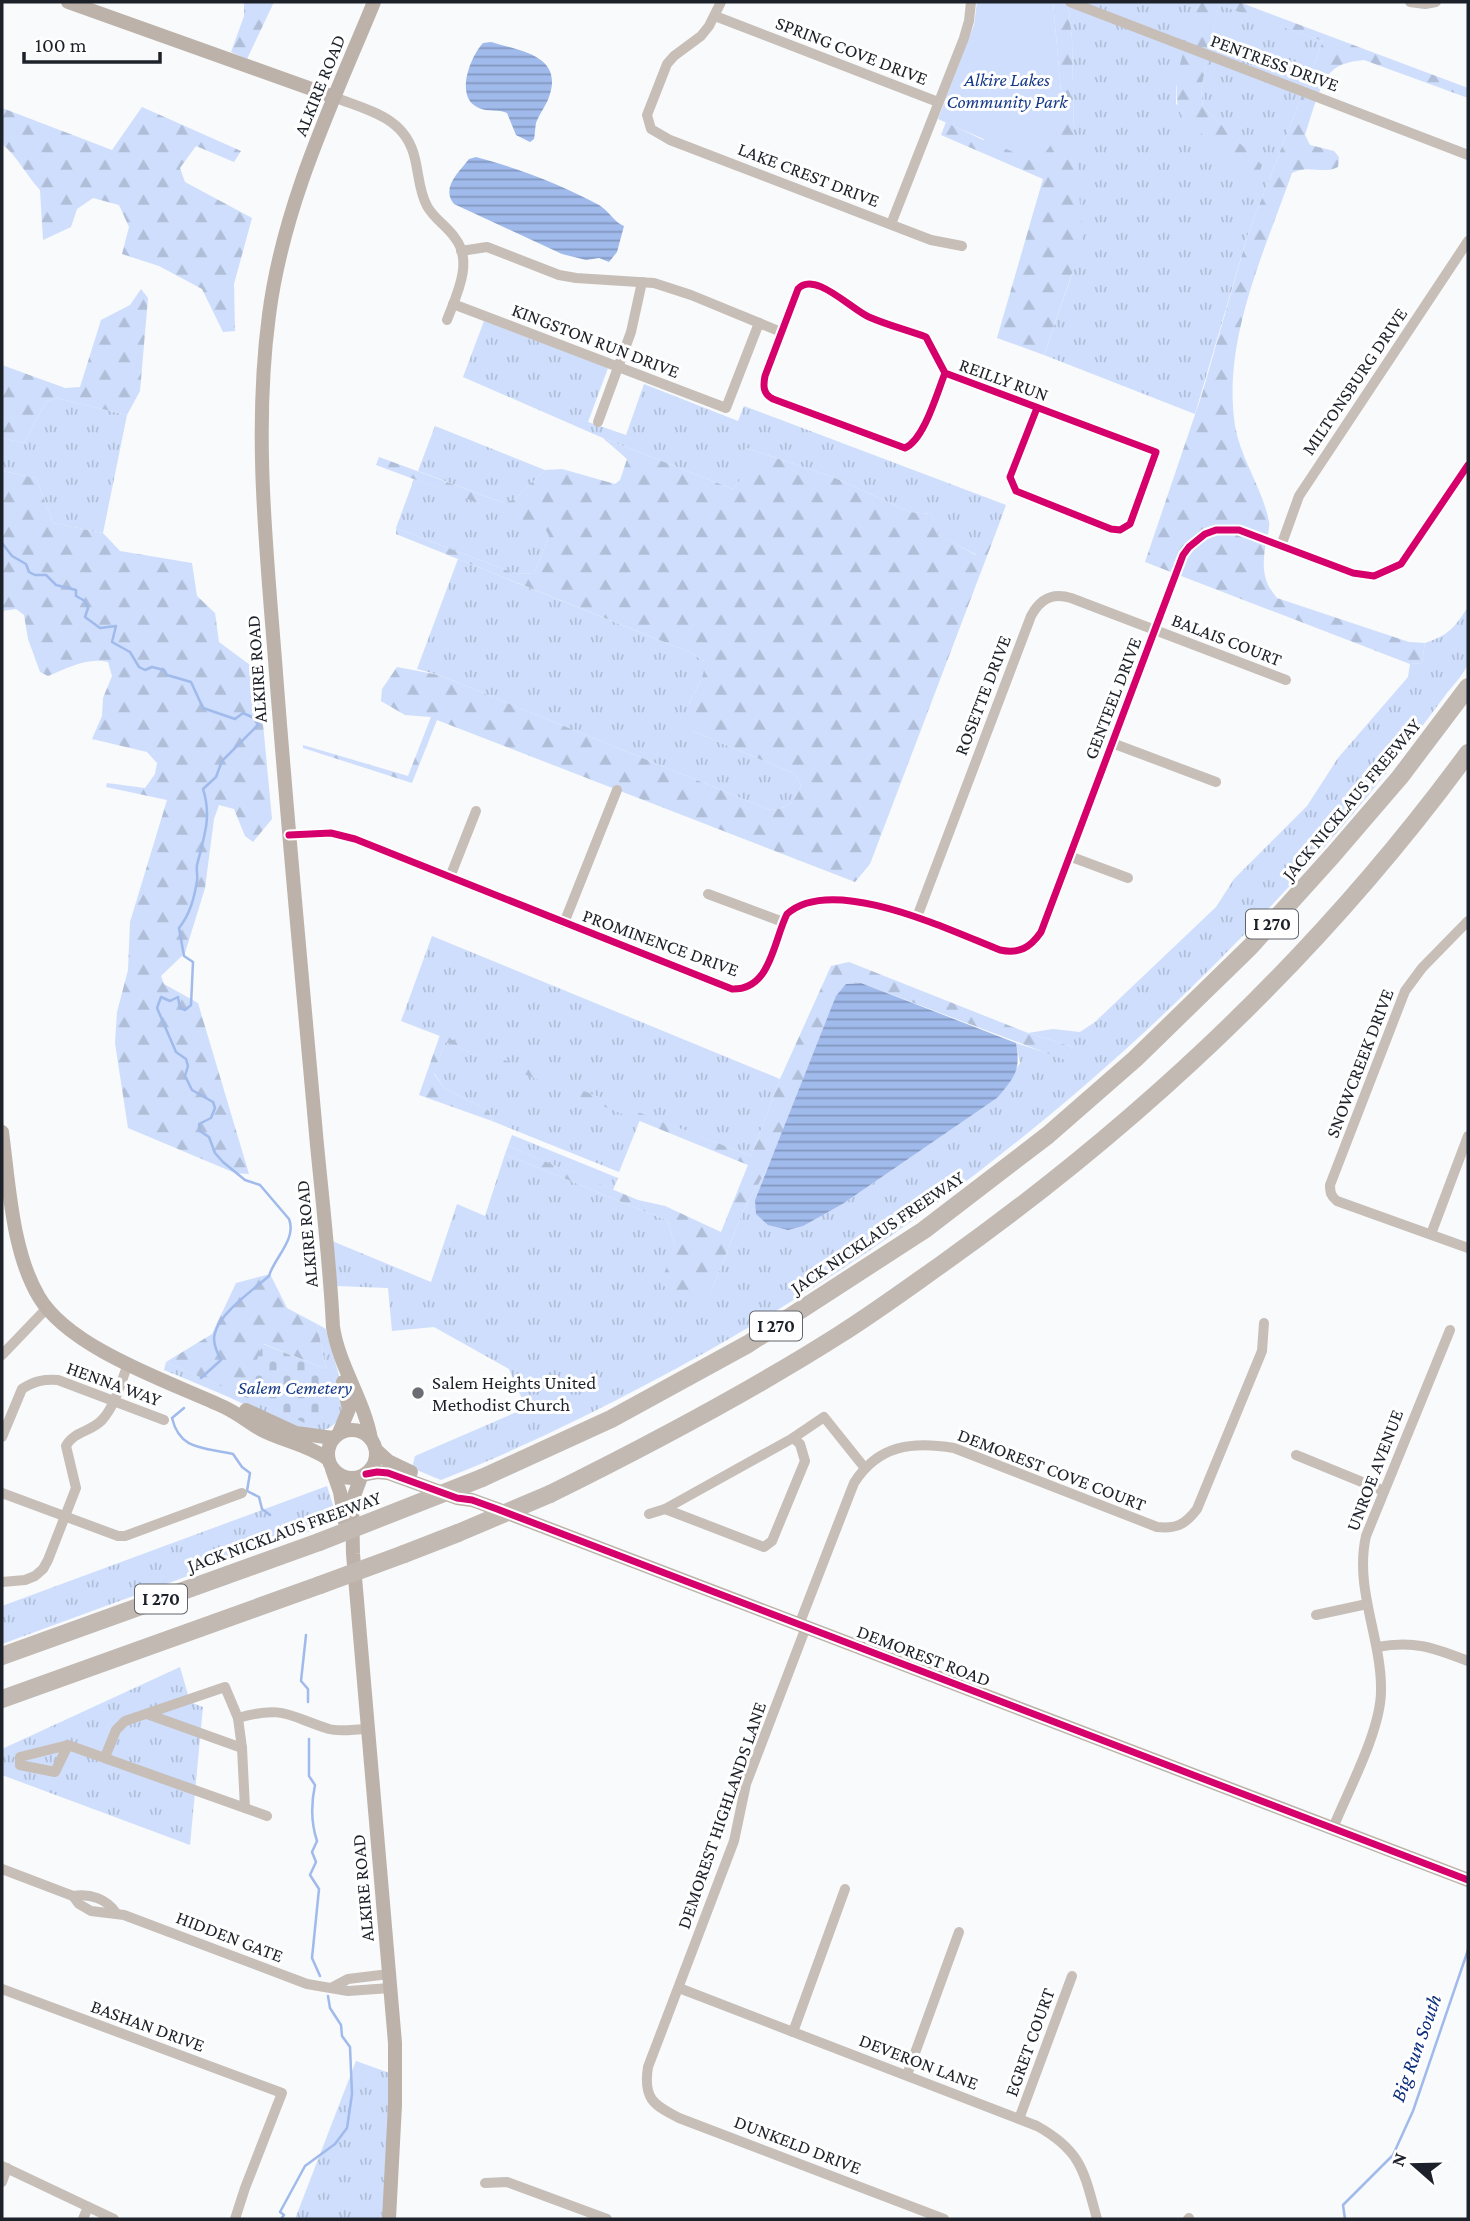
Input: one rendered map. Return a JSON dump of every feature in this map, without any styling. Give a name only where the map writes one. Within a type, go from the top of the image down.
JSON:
[{"type":"highway","name":"JACK NICKLAUS FREEWAY","points":[[2,1656],[319,1542],[482,1478],[611,1419],[748,1344],[924,1230],[1048,1135],[1135,1059],[1250,947],[1400,777],[1468,687]]},
{"type":"highway","name":"I 270","points":[[2,1699],[320,1586],[551,1494],[725,1403],[841,1334],[990,1229],[1072,1167],[1177,1075],[1289,965],[1408,831],[1468,753]]},
{"type":"main road","points":[[68,2],[334,97]]},
{"type":"main road","name":"ALKIRE ROAD","points":[[373,1445],[364,1409],[338,1350],[333,1327],[289,835],[265,527],[261,437],[269,313],[284,234],[334,97],[374,2]]},
{"type":"main road","points":[[2,1132],[17,1231],[25,1264],[47,1308],[58,1320],[84,1340],[128,1364],[226,1408],[264,1431],[313,1449],[345,1478],[363,1475],[373,1465],[373,1445],[366,1434],[355,1430],[336,1436],[296,1433],[201,1388],[171,1382]]},
{"type":"main road","name":"ALKIRE ROAD","points":[[336,1436],[348,1415],[349,1402],[337,1364],[338,1350]]},
{"type":"main road","points":[[330,1464],[328,1448],[336,1436]]},
{"type":"main road","name":"DEMOREST ROAD","points":[[373,1445],[396,1465],[459,1491],[472,1500]]},
{"type":"main road","name":"ALKIRE ROAD","points":[[330,1464],[340,1492],[348,1542],[353,1554]]},
{"type":"main road","name":"DEMOREST ROAD","points":[[363,1475],[388,1473],[457,1498],[472,1500],[1468,1880]]},
{"type":"main road","name":"ALKIRE ROAD","points":[[363,1475],[352,1501],[353,1554],[396,2059],[390,2219]]},
{"type":"street","points":[[715,16],[721,2]]},
{"type":"street","points":[[891,224],[967,29],[971,2]]},
{"type":"street","name":"PENTRESS DRIVE","points":[[1070,2],[1468,155]]},
{"type":"street","points":[[1410,2],[1436,2]]},
{"type":"street","name":"SPRING COVE DRIVE","points":[[715,16],[938,102]]},
{"type":"street","name":"LAKE CREST DRIVE","points":[[715,16],[701,36],[667,64],[649,107],[648,125],[655,133],[931,240],[962,246]]},
{"type":"street","points":[[334,97],[392,121],[405,133],[413,150],[427,206],[455,237],[461,251],[463,274],[447,320]]},
{"type":"street","name":"MILTONSBURG DRIVE","points":[[1281,546],[1299,495],[1468,241]]},
{"type":"street","points":[[461,251],[487,247],[559,275],[654,283],[691,295],[781,332],[764,381],[766,394],[895,445],[905,447],[913,444],[945,373]]},
{"type":"street","points":[[598,422],[633,324],[642,282]]},
{"type":"street","name":"REILLY RUN","points":[[781,332],[798,289],[802,284],[808,283],[836,293],[866,316],[926,337],[945,373],[1156,452],[1130,524],[1120,530],[1111,529],[1016,491],[1010,477],[1037,408]]},
{"type":"street","name":"KINGSTON RUN DRIVE","points":[[453,304],[726,408],[759,323]]},
{"type":"street","name":"GENTEEL DRIVE","points":[[917,917],[1012,953],[1033,943],[1041,932],[1188,547],[1205,534],[1216,530],[1239,530],[1353,573],[1374,576],[1401,564],[1468,465]]},
{"type":"street","name":"ROSETTE DRIVE","points":[[917,917],[1031,616],[1040,602],[1063,595],[1155,630]]},
{"type":"street","name":"BALAIS COURT","points":[[1155,630],[1286,680]]},
{"type":"street","points":[[1112,743],[1216,782]]},
{"type":"street","points":[[564,923],[617,790]]},
{"type":"street","points":[[450,877],[476,811]]},
{"type":"street","name":"PROMINENCE DRIVE","points":[[289,835],[343,835],[724,987],[749,988],[761,976],[783,922]]},
{"type":"street","points":[[1069,856],[1128,878]]},
{"type":"street","points":[[708,894],[783,922],[787,915],[802,905],[830,901],[871,903],[917,917]]},
{"type":"street","name":"SNOWCREEK DRIVE","points":[[1431,1234],[1343,1203],[1332,1196],[1330,1185],[1405,992],[1422,968],[1468,921]]},
{"type":"street","points":[[1468,1136],[1431,1234],[1468,1248]]},
{"type":"street","points":[[2,1355],[47,1308]]},
{"type":"street","name":"DEMOREST COVE COURT","points":[[864,1467],[902,1447],[929,1444],[954,1448],[1157,1527],[1173,1528],[1188,1522],[1197,1509],[1262,1351],[1264,1323]]},
{"type":"street","name":"UNROE AVENUE","points":[[1333,1828],[1380,1708],[1381,1676],[1363,1577],[1363,1550],[1384,1490],[1450,1330]]},
{"type":"street","points":[[2,1581],[25,1580],[43,1569],[76,1489],[66,1446],[72,1437],[100,1423],[128,1364]]},
{"type":"street","name":"HENNA WAY","points":[[2,1437],[22,1389],[40,1380],[58,1380],[164,1420]]},
{"type":"street","points":[[649,1514],[665,1509],[793,1438],[824,1417],[864,1467],[848,1499],[803,1626]]},
{"type":"street","points":[[665,1509],[764,1547],[769,1545],[804,1461],[800,1444],[793,1438]]},
{"type":"street","points":[[1296,1455],[1384,1490]]},
{"type":"street","points":[[2,1493],[118,1536],[125,1536],[242,1493]]},
{"type":"street","points":[[1316,1615],[1367,1604]]},
{"type":"street","name":"DEMOREST HIGHLANDS LANE","points":[[648,2092],[645,2084],[648,2067],[734,1841],[746,1784],[803,1626]]},
{"type":"street","points":[[1377,1647],[1408,1643],[1425,1645],[1468,1661]]},
{"type":"street","points":[[105,1758],[116,1730],[125,1721],[225,1687],[238,1718],[245,1808]]},
{"type":"street","points":[[238,1718],[258,1712],[285,1712],[331,1730],[367,1729]]},
{"type":"street","points":[[147,1713],[242,1748]]},
{"type":"street","points":[[68,1745],[55,1772],[20,1766],[20,1756],[68,1745],[267,1816]]},
{"type":"street","name":"HIDDEN GATE","points":[[2,1869],[73,1896],[97,1898],[110,1904],[117,1913],[307,1984],[333,1987],[348,1979],[390,1981]]},
{"type":"street","points":[[793,2032],[845,1889]]},
{"type":"street","points":[[907,2075],[959,1932]]},
{"type":"street","name":"EGRET COURT","points":[[1019,2119],[1072,1976]]},
{"type":"street","name":"DEVERON LANE","points":[[679,1988],[1052,2134],[1079,2160],[1097,2219]]},
{"type":"street","name":"BASHAN DRIVE","points":[[2,1989],[282,2093],[244,2188],[235,2219]]},
{"type":"street","name":"DUNKELD DRIVE","points":[[648,2092],[655,2105],[679,2118],[944,2219]]},
{"type":"street","points":[[2,2182],[4,2167],[114,2219]]},
{"type":"street","points":[[485,2183],[508,2182],[607,2219]]},
{"type":"street","points":[[83,2219],[88,2207]]},
{"type":"green space","points":[[244,2],[274,2],[247,59],[231,52],[244,16]]},
{"type":"green space","name":"Alkire Lakes Community Park","points":[[977,2],[1053,2],[1063,114],[1057,137],[1044,154],[1024,157],[938,119],[974,25]]},
{"type":"green space","points":[[1053,2],[1068,2],[1072,39],[1074,132],[1083,241],[1044,355],[997,338],[1043,179],[941,135],[946,122],[983,140],[1063,114]]},
{"type":"green space","points":[[1068,2],[1199,2],[1176,88],[1176,104],[1261,165],[1203,107],[1201,89],[1219,4],[1323,41],[1248,234],[1195,414],[1044,355],[1072,274],[1074,132],[1072,39]]},
{"type":"green space","points":[[1199,2],[1239,2],[1468,88],[1468,98],[1364,60],[1343,64],[1327,76],[1305,135],[1310,145],[1334,151],[1339,157],[1338,167],[1327,170],[1304,169],[1292,173],[1248,297],[1234,361],[1235,426],[1269,522],[1264,566],[1272,592],[1277,598],[1409,642],[1425,643],[1422,663],[1410,664],[1145,562],[1202,394],[1248,234],[1323,41],[1219,5],[1201,89],[1203,107],[1262,165],[1258,176],[1250,178],[1181,115],[1177,103],[1181,59]]},
{"type":"green space","points":[[142,107],[241,151],[234,162],[196,146],[180,168],[185,182],[252,218],[234,284],[235,331],[223,332],[202,289],[159,266],[122,254],[129,227],[119,205],[93,198],[77,209],[71,227],[43,240],[40,190],[2,144],[2,108],[112,150]]},
{"type":"green space","points":[[141,289],[148,298],[140,391],[127,415],[57,398],[46,402],[24,443],[2,438],[2,365],[65,388],[80,387],[101,320],[130,305]]},
{"type":"green space","points":[[484,321],[608,368],[588,422],[626,435],[644,384],[738,421],[744,406],[1006,505],[998,527],[977,555],[938,535],[931,514],[910,512],[833,477],[746,448],[749,469],[733,489],[603,438],[463,377]]},
{"type":"green space","points":[[57,398],[127,415],[103,533],[53,523],[36,478],[2,471],[2,438],[24,443],[46,402]]},
{"type":"green space","points":[[435,426],[545,470],[515,499],[504,503],[418,471]]},
{"type":"green space","points":[[603,438],[733,489],[748,469],[744,458],[746,448],[833,477],[910,512],[931,514],[939,535],[976,555],[998,527],[870,864],[855,882],[437,720],[412,783],[303,748],[303,745],[408,776],[431,717],[405,715],[381,701],[382,689],[397,667],[439,675],[770,810],[782,808],[793,800],[801,785],[795,774],[693,731],[687,712],[704,671],[704,661],[689,652],[396,534],[396,528],[514,573],[534,574],[549,536],[545,528],[376,465],[379,457],[504,503],[515,499],[545,470],[562,469],[615,484],[620,480],[627,459]]},
{"type":"green space","points":[[2,471],[36,478],[53,523],[103,533],[120,551],[192,563],[197,596],[215,613],[219,642],[258,671],[272,819],[253,842],[245,836],[234,809],[219,805],[214,819],[205,888],[185,953],[161,976],[164,984],[198,1003],[249,1174],[235,1173],[128,1128],[115,1043],[117,1012],[128,970],[130,922],[167,800],[106,787],[107,783],[145,788],[155,774],[157,763],[147,752],[92,739],[102,716],[103,698],[112,676],[108,662],[85,662],[48,676],[40,672],[28,639],[24,615],[16,609],[2,611]]},
{"type":"green space","points":[[414,479],[546,528],[549,536],[534,574],[514,573],[396,528]]},
{"type":"green space","points":[[458,559],[689,652],[704,661],[706,671],[689,703],[693,731],[795,774],[801,785],[796,796],[786,806],[770,810],[439,675],[417,669]]},
{"type":"green space","points":[[1468,607],[1469,651],[1466,667],[1358,808],[1270,907],[1192,987],[1110,1063],[1024,1136],[935,1204],[843,1268],[747,1328],[649,1383],[547,1434],[441,1480],[412,1468],[415,1456],[526,1408],[509,1369],[434,1327],[392,1331],[388,1288],[336,1286],[332,1241],[431,1282],[457,1204],[485,1216],[505,1154],[668,1221],[675,1246],[711,1292],[744,1209],[767,1169],[755,1200],[844,1203],[997,1098],[1020,1063],[1016,1043],[1065,1059],[1073,1047],[1028,1033],[1053,1029],[1080,1032],[1095,1022],[1216,907],[1234,879],[1307,806],[1338,758],[1408,677],[1410,664],[1422,663],[1425,643],[1450,630]]},
{"type":"green space","points":[[432,936],[780,1079],[751,1156],[401,1021]]},
{"type":"green space","points":[[849,962],[1028,1033],[1073,1047],[1065,1060],[861,983],[846,984],[767,1169],[744,1209],[711,1292],[694,1301],[660,1284],[675,1246],[668,1221],[505,1154],[508,1146],[638,1200],[665,1206],[721,1232],[748,1165],[445,1042],[434,1074],[444,1088],[489,1111],[492,1121],[419,1095],[440,1035],[751,1156],[780,1079],[831,966]]},
{"type":"green space","points":[[445,1042],[640,1120],[619,1172],[492,1121],[489,1111],[444,1088],[434,1073]]},
{"type":"green space","points":[[512,1135],[618,1178],[613,1190],[508,1146]]},
{"type":"green space","points":[[270,1274],[287,1308],[317,1324],[326,1369],[264,1344],[243,1396],[166,1362],[212,1334],[236,1283]]},
{"type":"green space","points":[[317,1324],[326,1329],[343,1398],[336,1422],[325,1430],[310,1431],[293,1427],[164,1370],[166,1362],[315,1427],[326,1369]]},
{"type":"green space","name":"Salem Cemetery","points":[[263,1344],[326,1369],[327,1418],[314,1427],[243,1396]]},
{"type":"green space","points":[[327,1486],[338,1521],[2,1644],[2,1606]]},
{"type":"green space","points":[[180,1667],[190,1702],[203,1707],[190,1845],[2,1775],[2,1749]]},
{"type":"green space","points":[[356,2061],[395,2075],[389,2219],[295,2219]]},
{"type":"water","points":[[491,42],[537,57],[550,72],[552,83],[549,97],[536,123],[534,139],[530,142],[516,135],[507,113],[479,108],[471,103],[467,96],[467,77],[473,58],[483,43]]},
{"type":"water","points":[[476,157],[539,178],[599,205],[624,226],[617,252],[609,262],[599,258],[586,260],[562,254],[454,204],[449,192],[452,181],[469,159]]},
{"type":"water","points":[[861,983],[1016,1043],[1018,1060],[1015,1073],[997,1098],[844,1203],[803,1226],[788,1230],[768,1225],[756,1214],[755,1200],[836,996],[846,984]]},
{"type":"waterway","points":[[2,543],[12,556],[26,564],[29,572],[46,575],[56,585],[76,590],[76,596],[85,601],[88,608],[85,617],[100,628],[116,626],[112,642],[130,652],[139,667],[145,670],[152,667],[164,670],[167,675],[191,682],[203,708],[235,719],[243,713],[254,718],[258,725],[222,761],[216,777],[203,789],[207,818],[197,865],[197,881],[191,906],[179,928],[184,956],[193,962],[191,1005],[185,1010],[180,1008],[178,997],[170,1001],[161,997],[157,1008],[176,1052],[186,1059],[188,1066],[185,1076],[192,1090],[213,1102],[215,1108],[211,1118],[199,1124],[200,1131],[209,1137],[215,1153],[223,1162],[245,1180],[260,1185],[289,1219],[291,1226],[288,1241],[269,1276],[238,1302],[218,1326],[214,1340],[221,1360],[201,1378]]},
{"type":"waterway","points":[[184,1408],[172,1418],[181,1437],[195,1446],[233,1454],[250,1473],[247,1491],[259,1497],[262,1509],[270,1515]]},
{"type":"waterway","points":[[306,1635],[301,1681],[308,1689],[308,1702]]},
{"type":"waterway","points":[[309,1739],[309,1776],[315,1785],[312,1813],[317,1841],[312,1852],[316,1862],[310,1875],[319,1889],[312,1958],[320,1976]]},
{"type":"waterway","name":"Big Run South","points":[[1345,2219],[1343,2205],[1393,2155],[1413,2111],[1468,1950]]},
{"type":"waterway","points":[[281,2219],[284,2215],[280,2212],[305,2166],[335,2144],[347,2128],[352,2094],[350,2047],[342,2036],[341,2025],[330,2008],[328,1996]]},
{"type":"cycle path","points":[[945,373],[924,426],[905,448],[773,399],[767,395],[764,386],[765,376],[798,289],[805,284],[813,284],[833,293],[869,317],[926,337],[945,373],[1156,452],[1130,524],[1120,530],[1111,529],[1016,491],[1010,477],[1037,408]]},
{"type":"cycle path","points":[[289,835],[331,833],[355,839],[732,989],[755,982],[763,973],[787,914],[807,903],[832,900],[861,902],[923,919],[1000,950],[1018,950],[1028,946],[1041,932],[1183,555],[1189,547],[1205,534],[1216,530],[1239,530],[1353,573],[1374,576],[1401,564],[1468,465]]},
{"type":"cycle path","points":[[366,1474],[388,1473],[497,1509],[1468,1880]]},
{"type":"place","name":"Salem Heights United Methodist Church","points":[[418,1393]]}]
